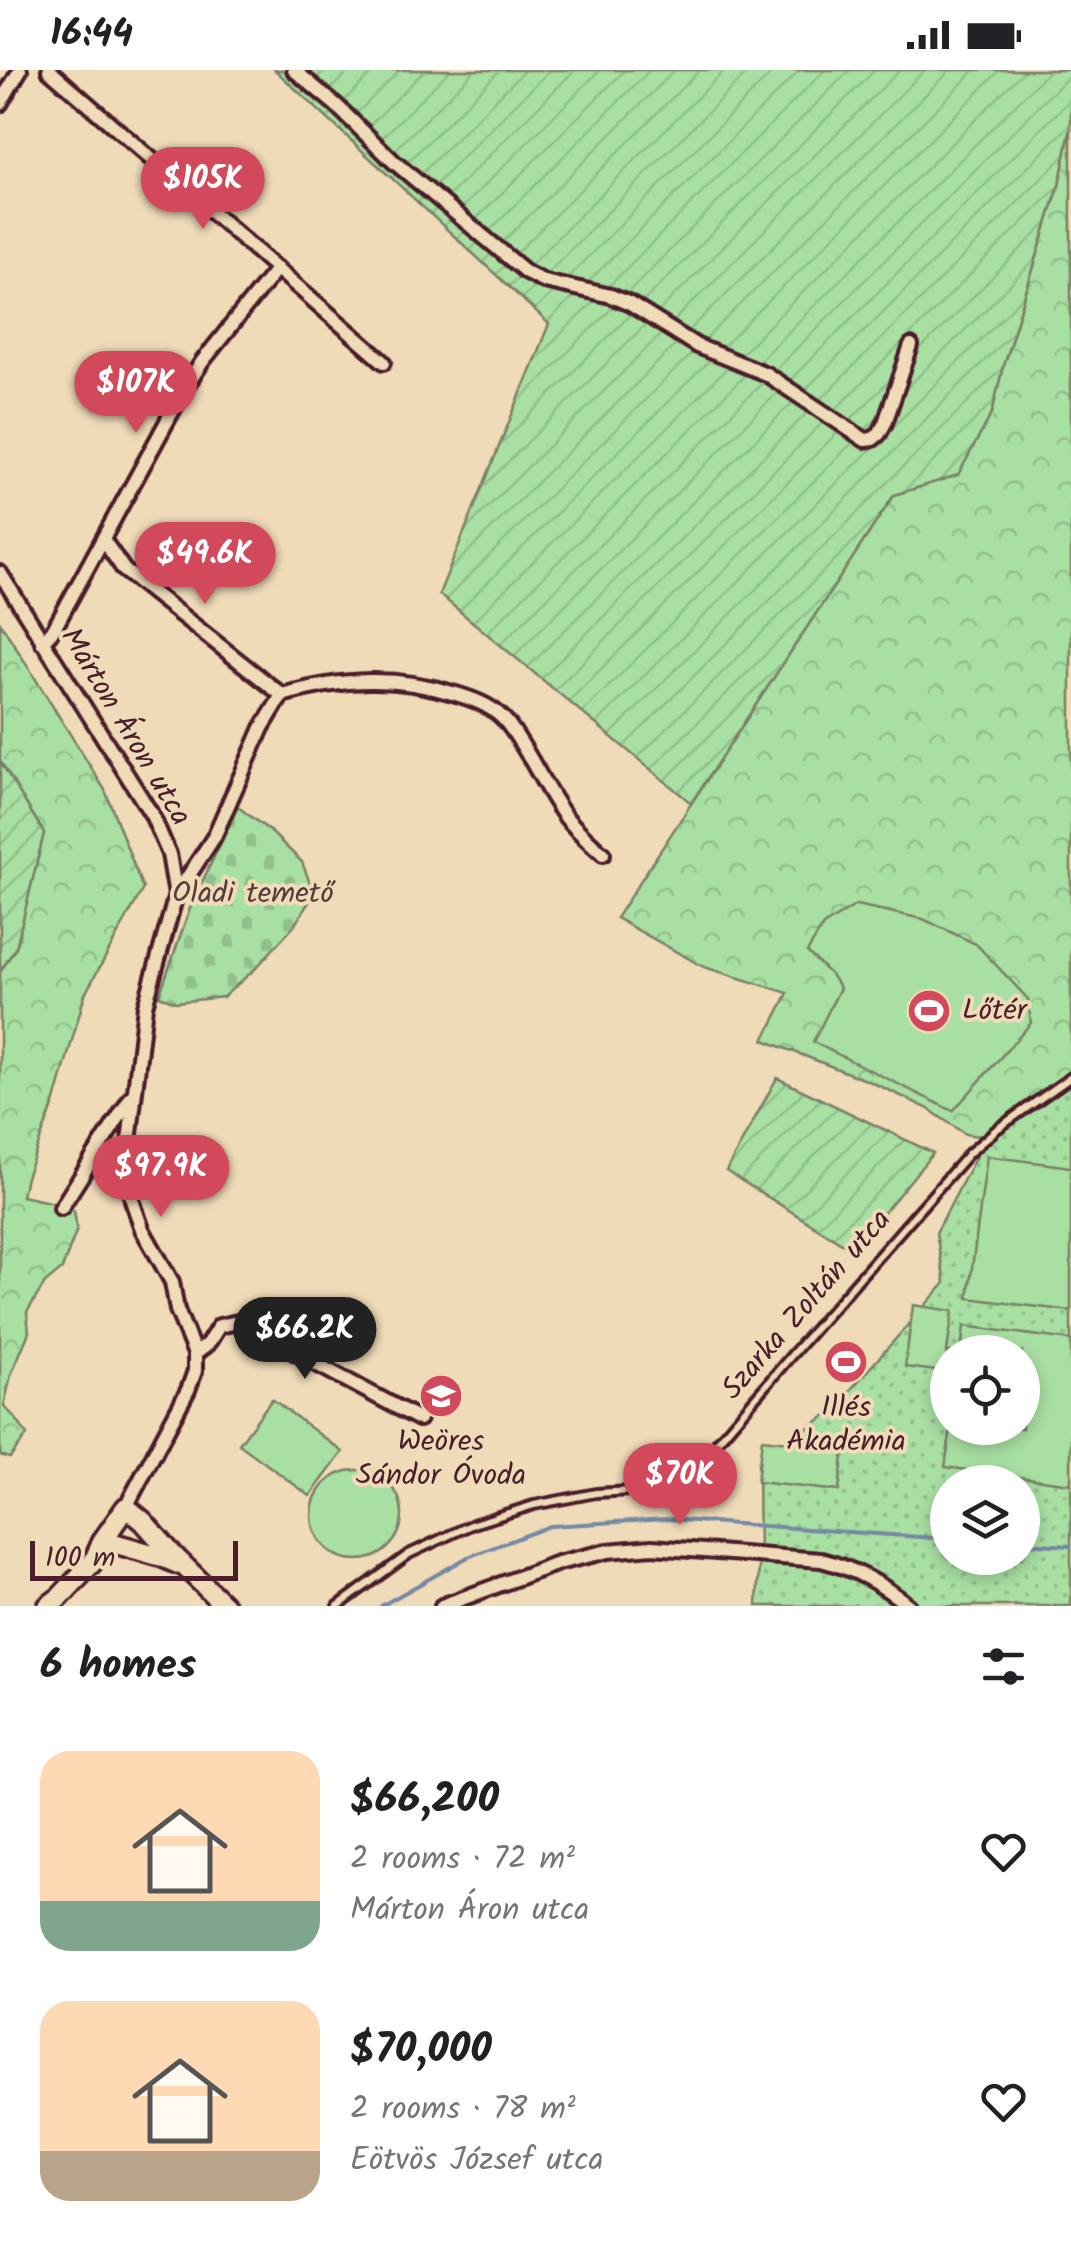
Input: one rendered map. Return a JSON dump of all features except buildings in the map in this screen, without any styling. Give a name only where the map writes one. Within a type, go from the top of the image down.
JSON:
[{"type":"street","points":[[0,104],[20,70]]},
{"type":"street","points":[[48,70],[384,362]]},
{"type":"street","points":[[294,70],[394,162],[526,272],[630,304],[697,346],[766,374],[865,440],[880,434],[911,346]]},
{"type":"street","points":[[42,642],[54,629],[104,542],[184,390],[277,268]]},
{"type":"street","points":[[104,542],[124,570],[282,695]]},
{"type":"street","name":"Márton Áron utca","points":[[0,573],[152,815],[170,854],[176,895],[145,1006],[128,1179],[142,1229],[172,1282],[177,1310],[196,1354]]},
{"type":"street","points":[[176,895],[214,836],[262,728],[282,695],[312,686],[361,681],[409,682],[491,708],[506,721],[564,815],[603,854]]},
{"type":"street","name":"Márton Áron utca","points":[[61,1208],[134,1093]]},
{"type":"street","points":[[48,1606],[92,1562],[188,1390],[196,1371],[196,1354],[220,1326],[238,1322],[419,1419]]},
{"type":"street","points":[[126,1506],[225,1606]]},
{"type":"street","points":[[103,1540],[162,1556],[188,1568]]},
{"type":"street","points":[[442,1606],[558,1563],[608,1551],[652,1547],[821,1560],[865,1575],[909,1606]]},
{"type":"lane","name":"Szarka Zoltán utca","points":[[338,1606],[409,1554],[473,1524],[534,1505],[596,1493],[665,1489],[688,1476],[969,1153],[1071,1077]]},
{"type":"green space","points":[[275,70],[1071,70],[1071,127],[1059,185],[992,413],[958,475],[894,495],[691,803],[439,594],[549,324]]},
{"type":"green space","points":[[1071,127],[1071,1080],[986,1137],[965,1134],[927,1108],[764,1040],[788,993],[704,967],[616,918],[894,495],[958,474],[992,413],[1059,186]]},
{"type":"green space","points":[[0,622],[105,790],[143,889],[85,994],[55,1101],[26,1177],[22,1196],[74,1211],[77,1229],[62,1269],[45,1283],[27,1312],[29,1332],[11,1375],[4,1406],[27,1435],[10,1458],[0,1455],[0,972],[16,947],[44,833],[0,761]]},
{"type":"green space","points":[[0,761],[44,833],[16,947],[0,972]]},
{"type":"green space","name":"Oladi temető","points":[[238,807],[302,862],[314,894],[294,926],[223,997],[176,1002],[159,996],[192,903]]},
{"type":"green space","name":"Lőtér","points":[[856,905],[923,919],[976,944],[1028,999],[1031,1023],[953,1111],[813,1042],[840,988],[807,952],[823,926]]},
{"type":"green space","points":[[777,1078],[933,1153],[853,1250],[726,1171]]},
{"type":"green space","points":[[1071,1080],[1071,1606],[757,1606],[758,1462],[830,1413],[945,1283],[936,1233],[986,1137]]},
{"type":"green space","points":[[987,1156],[1071,1167],[1071,1311],[968,1298]]},
{"type":"green space","points":[[913,1305],[953,1311],[949,1335],[930,1335],[930,1370],[905,1367]]},
{"type":"green space","points":[[964,1326],[1033,1335],[963,1335]]},
{"type":"green space","points":[[1040,1336],[1071,1340],[1071,1484],[1040,1480],[1040,1465],[945,1465],[948,1445],[1040,1445]]},
{"type":"green space","points":[[272,1399],[343,1452],[310,1496],[239,1444]]},
{"type":"green space","points":[[762,1439],[844,1448],[839,1491],[757,1482]]},
{"type":"green space","points":[[348,1470],[366,1470],[382,1477],[395,1490],[402,1515],[395,1540],[382,1553],[366,1560],[348,1560],[332,1553],[319,1540],[312,1524],[312,1506],[319,1490],[332,1477]]},
{"type":"waterway","points":[[381,1606],[468,1557],[550,1526],[666,1519],[930,1538]]},
{"type":"waterway","points":[[1040,1544],[1071,1546]]},
{"type":"place","name":"Lőtér","points":[[929,1011]]},
{"type":"place","name":"Illés Akadémia","points":[[846,1362]]},
{"type":"place","name":"Weöres Sándor Óvoda","points":[[441,1396]]}]
